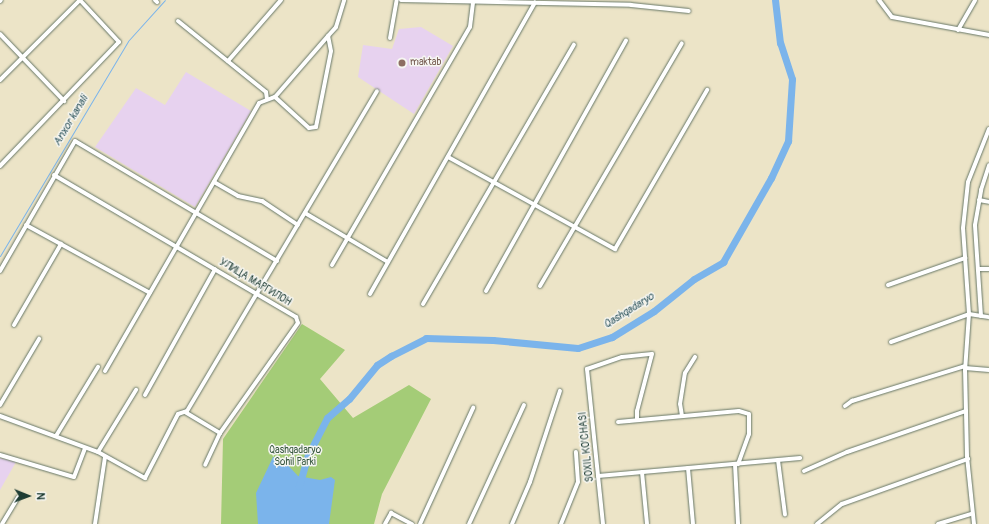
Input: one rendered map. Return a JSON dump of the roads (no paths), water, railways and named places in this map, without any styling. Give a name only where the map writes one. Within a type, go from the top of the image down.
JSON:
[{"type":"street","points":[[0,80],[80,0],[119,42],[0,166]]},
{"type":"street","points":[[228,61],[281,0]]},
{"type":"street","points":[[105,371],[259,103],[275,96],[336,27],[344,0]]},
{"type":"street","points":[[390,38],[397,0]]},
{"type":"street","points":[[401,0],[631,5],[689,11]]},
{"type":"street","points":[[879,0],[892,17],[989,35]]},
{"type":"street","points":[[958,30],[975,0]]},
{"type":"street","points":[[332,265],[470,27],[474,2]]},
{"type":"street","points":[[370,294],[535,2]]},
{"type":"street","points":[[178,21],[266,92],[267,99]]},
{"type":"street","points":[[0,34],[21,59],[64,101]]},
{"type":"street","points":[[275,96],[309,128],[316,127],[331,51],[328,36]]},
{"type":"street","points":[[486,291],[626,40]]},
{"type":"street","points":[[540,286],[682,42]]},
{"type":"street","points":[[423,304],[574,45]]},
{"type":"street","points":[[448,157],[534,203],[615,249],[707,90]]},
{"type":"street","points":[[0,416],[98,452],[145,478],[178,414],[185,412],[277,261],[377,91]]},
{"type":"street","points":[[974,524],[971,514],[966,411],[965,367],[969,314],[963,228],[968,182],[989,129]]},
{"type":"street","points":[[0,271],[74,141],[277,261]]},
{"type":"street","points":[[981,316],[975,225],[979,200],[989,165]]},
{"type":"street","name":"УЛИЦА МАРГИЛОН","points":[[54,175],[178,246],[296,317],[298,323],[220,433],[205,465]]},
{"type":"street","points":[[214,182],[238,196],[262,201],[298,225]]},
{"type":"street","points":[[979,200],[989,202]]},
{"type":"street","points":[[305,213],[388,262]]},
{"type":"street","points":[[26,225],[150,293]]},
{"type":"street","points":[[14,325],[61,244]]},
{"type":"street","points":[[888,285],[965,258]]},
{"type":"street","points":[[145,395],[215,269]]},
{"type":"street","points":[[978,269],[989,269]]},
{"type":"street","points":[[891,342],[969,314],[989,317]]},
{"type":"street","points":[[0,405],[39,339]]},
{"type":"street","name":"SOXIL KO'CHASI","points":[[603,524],[587,369],[622,357],[652,354],[637,411],[637,420]]},
{"type":"street","points":[[682,416],[680,404],[685,373],[695,357]]},
{"type":"street","points":[[56,436],[98,366]]},
{"type":"street","points":[[844,406],[852,401],[965,367],[989,370]]},
{"type":"street","points":[[98,452],[136,390]]},
{"type":"street","points":[[512,524],[530,482],[560,391]]},
{"type":"street","points":[[469,524],[524,405]]},
{"type":"street","points":[[420,524],[473,408]]},
{"type":"street","points":[[618,422],[739,411],[749,414],[749,434],[736,464],[738,524]]},
{"type":"street","points":[[804,471],[847,452],[966,411]]},
{"type":"street","points":[[185,412],[220,433]]},
{"type":"street","points":[[0,455],[74,477],[85,448]]},
{"type":"street","points":[[561,524],[578,482],[576,452]]},
{"type":"street","points":[[96,524],[105,456]]},
{"type":"street","points":[[598,476],[800,458]]},
{"type":"street","points":[[817,524],[842,504],[968,459]]},
{"type":"street","points":[[778,460],[785,515]]},
{"type":"street","points":[[688,468],[693,524]]},
{"type":"street","points":[[642,472],[647,524]]},
{"type":"street","points":[[2,524],[18,497]]},
{"type":"street","points":[[385,524],[391,513],[412,524]]},
{"type":"street","points":[[938,524],[971,514]]},
{"type":"water","points":[[273,457],[283,460],[298,476],[320,480],[331,477],[335,480],[329,524],[258,524],[256,493]]},
{"type":"waterway","name":"Anxor kanali","points":[[0,256],[128,41],[165,0]]},
{"type":"waterway","name":"Qashqadaryo","points":[[299,486],[308,455],[327,418],[349,399],[377,365],[391,356],[426,338],[493,340],[578,348],[612,337],[654,311],[694,279],[723,262],[771,178],[788,141],[792,79],[780,43],[775,0]]},
{"type":"place","name":"maktab","points":[[402,63]]},
{"type":"park label","name":"Qashqadaryo Sohil Parki","points":[[295,456]]}]
